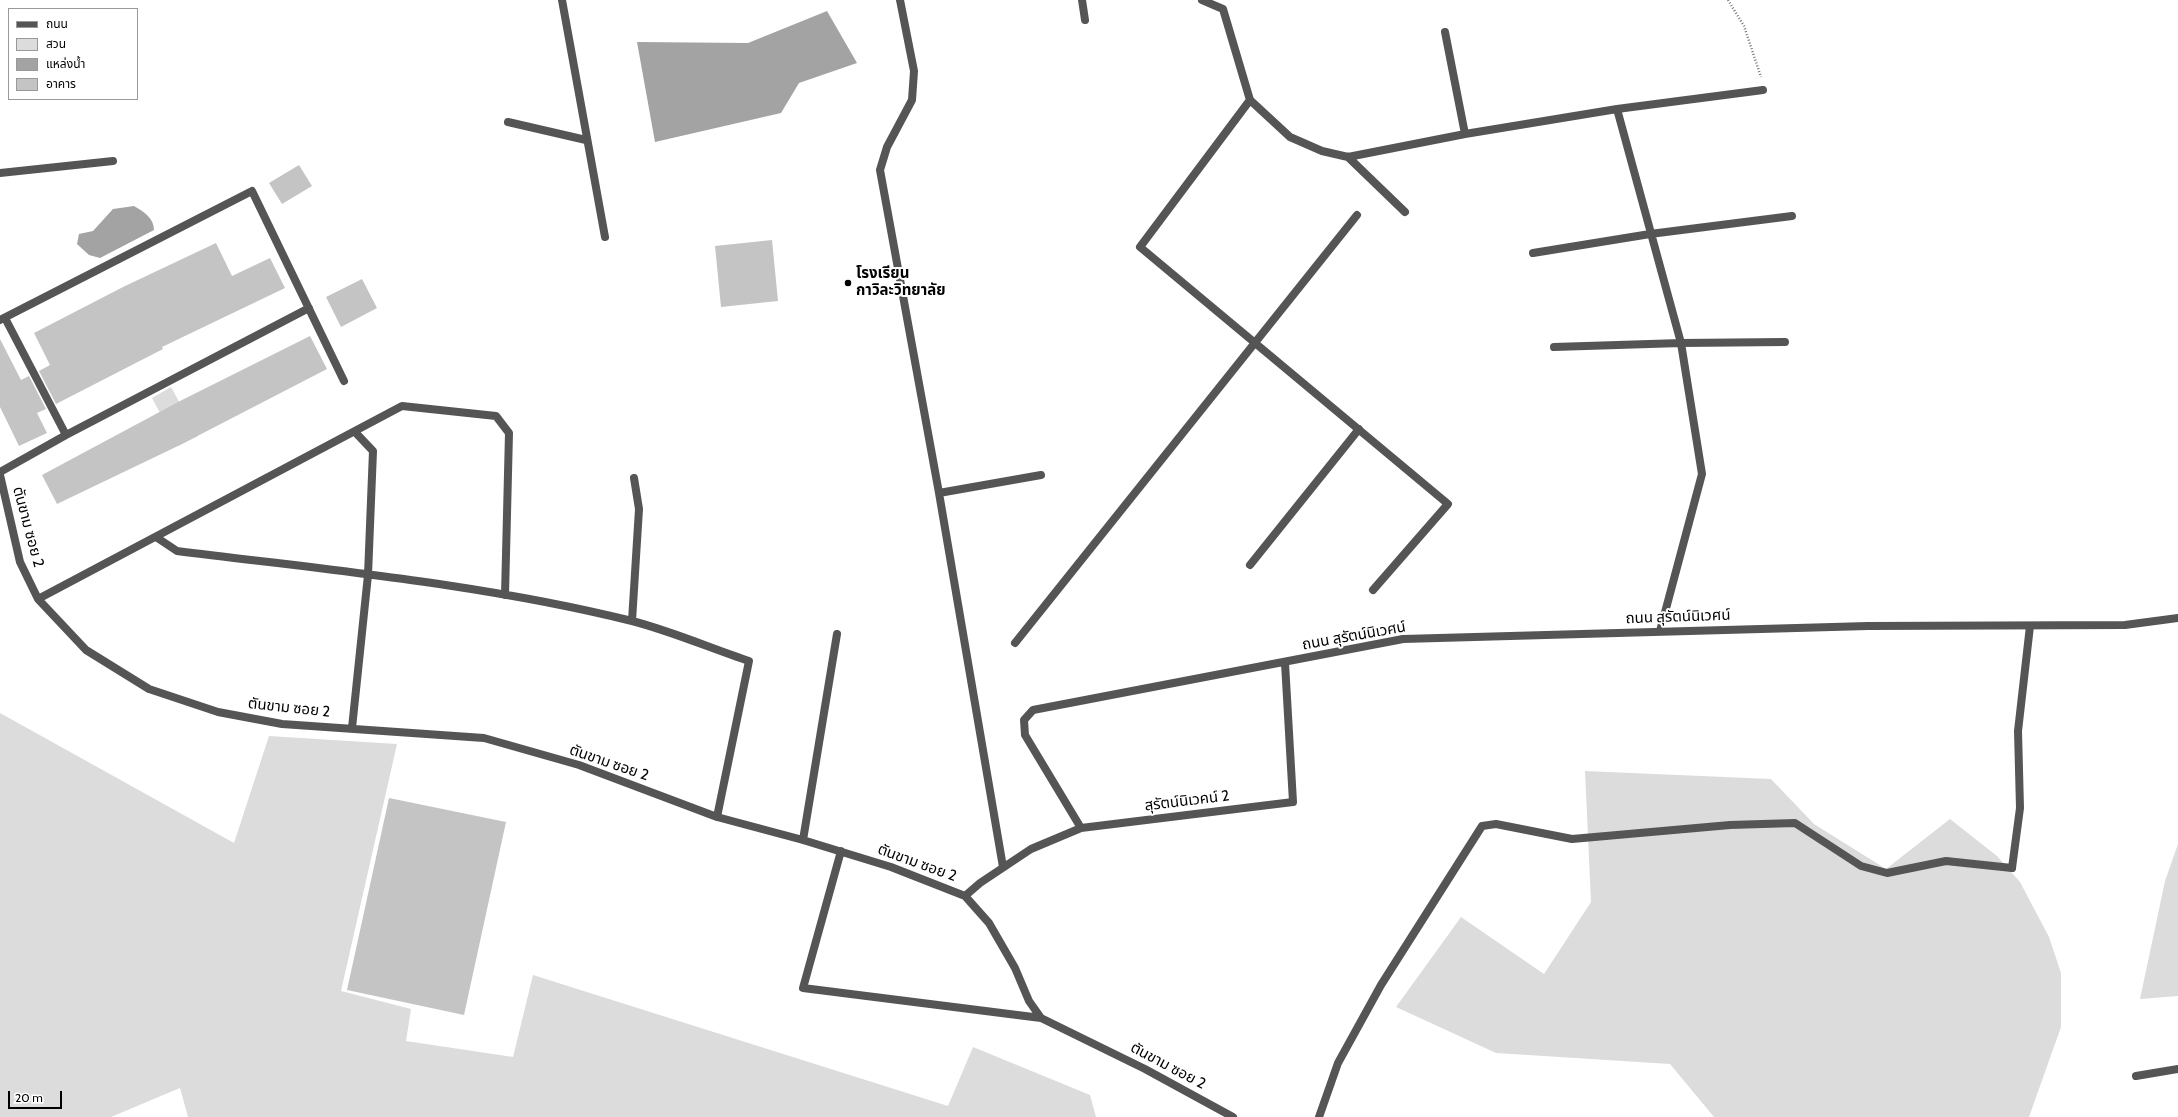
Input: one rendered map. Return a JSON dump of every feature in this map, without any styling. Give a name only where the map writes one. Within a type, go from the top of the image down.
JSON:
[{"type":"street","points":[[562,0],[586,140],[605,237]]},
{"type":"street","points":[[900,0],[914,71],[912,100],[887,147],[880,170],[939,493],[1003,867]]},
{"type":"street","points":[[1082,0],[1085,20]]},
{"type":"street","points":[[1202,0],[1223,9]]},
{"type":"street","points":[[1222,0],[1223,9],[1250,100],[1290,137],[1322,151],[1348,157],[1466,134],[1617,109],[1763,90]]},
{"type":"street","points":[[1445,32],[1466,134]]},
{"type":"street","points":[[1250,100],[1140,248],[1255,342],[1448,504],[1373,590]]},
{"type":"street","points":[[1617,109],[1650,234],[1681,342],[1702,474],[1660,631]]},
{"type":"street","points":[[508,122],[586,140]]},
{"type":"street","points":[[1348,157],[1405,212]]},
{"type":"street","points":[[0,173],[113,161]]},
{"type":"street","points":[[66,435],[3,319],[252,191],[310,308],[344,381]]},
{"type":"street","points":[[1016,643],[1357,215]]},
{"type":"street","points":[[1533,253],[1650,234],[1792,216]]},
{"type":"street","points":[[0,472],[66,435],[310,308]]},
{"type":"street","points":[[1554,347],[1681,342],[1785,342]]},
{"type":"street","points":[[38,599],[402,406],[496,416],[509,433],[505,595]]},
{"type":"street","points":[[1250,565],[1359,429]]},
{"type":"street","points":[[352,728],[368,575],[373,451],[355,432]]},
{"type":"street","name":"ตันขาม ซอย 2","points":[[0,475],[20,562],[38,599],[86,650],[148,689],[218,712],[282,724],[484,738],[579,765],[717,817],[803,840],[891,867],[965,896],[989,923],[1015,968],[1029,1001],[1041,1018],[1145,1069],[1233,1117]]},
{"type":"street","points":[[939,493],[1041,475]]},
{"type":"street","points":[[632,621],[639,509],[634,478]]},
{"type":"street","points":[[156,537],[177,551],[368,575],[505,595],[632,621],[749,661],[717,817]]},
{"type":"street","name":"ถนน สุรัตน์นิเวศน์","points":[[1081,828],[1025,735],[1024,720],[1033,710],[1285,663],[1403,639],[1868,626],[2125,625],[2178,618]]},
{"type":"street","points":[[1318,1117],[1338,1063],[1381,985],[1482,826],[1496,824],[1572,839],[1730,825],[1796,823],[1861,866],[1887,873],[1946,861],[2012,868],[2020,808],[2018,731],[2030,626]]},
{"type":"street","points":[[803,840],[837,634]]},
{"type":"street","name":"สุรัตน์นิเวคน์ 2","points":[[965,896],[980,882],[1031,849],[1081,828],[1293,802],[1285,663]]},
{"type":"street","points":[[841,852],[803,988],[1041,1018]]},
{"type":"street","points":[[2136,1076],[2178,1069]]},
{"type":"path","points":[[1728,0],[1744,26],[1762,80],[1763,90]]},
{"type":"green space","points":[[171,387],[198,436],[178,446],[152,398]]},
{"type":"green space","points":[[0,713],[234,843],[269,736],[397,744],[341,991],[411,1009],[406,1041],[513,1057],[533,975],[948,1106],[973,1047],[1090,1095],[1096,1117],[188,1117],[180,1088],[111,1117],[0,1117]]},
{"type":"green space","points":[[1585,771],[1771,779],[1814,824],[1886,869],[1950,819],[1997,856],[2020,882],[2049,937],[2061,973],[2061,1027],[2029,1117],[1714,1117],[1670,1064],[1496,1053],[1396,1007],[1461,917],[1544,974],[1591,902]]},
{"type":"green space","points":[[2178,844],[2178,996],[2140,999],[2165,881]]},
{"type":"water","points":[[827,11],[857,63],[799,83],[781,113],[655,142],[637,42],[748,43]]},
{"type":"water","points":[[134,206],[145,213],[150,219],[154,226],[154,230],[100,258],[89,255],[77,244],[79,234],[93,231],[113,209]]},
{"type":"building","points":[[299,165],[312,186],[282,204],[269,183]]},
{"type":"building","points":[[772,240],[778,301],[721,307],[715,246]]},
{"type":"building","points":[[216,243],[232,276],[270,258],[285,288],[162,347],[163,349],[56,404],[39,371],[50,365],[34,333],[123,287]]},
{"type":"building","points":[[362,279],[377,308],[341,327],[326,297]]},
{"type":"building","points":[[310,336],[327,369],[180,445],[57,504],[42,475],[180,401]]},
{"type":"building","points":[[0,339],[21,380],[29,376],[46,409],[37,413],[47,433],[19,446],[0,407]]},
{"type":"building","points":[[389,798],[506,822],[464,1015],[347,990]]},
{"type":"place","name":"โรงเรียน กาวิละวิทยาลัย","points":[[848,283]]}]
